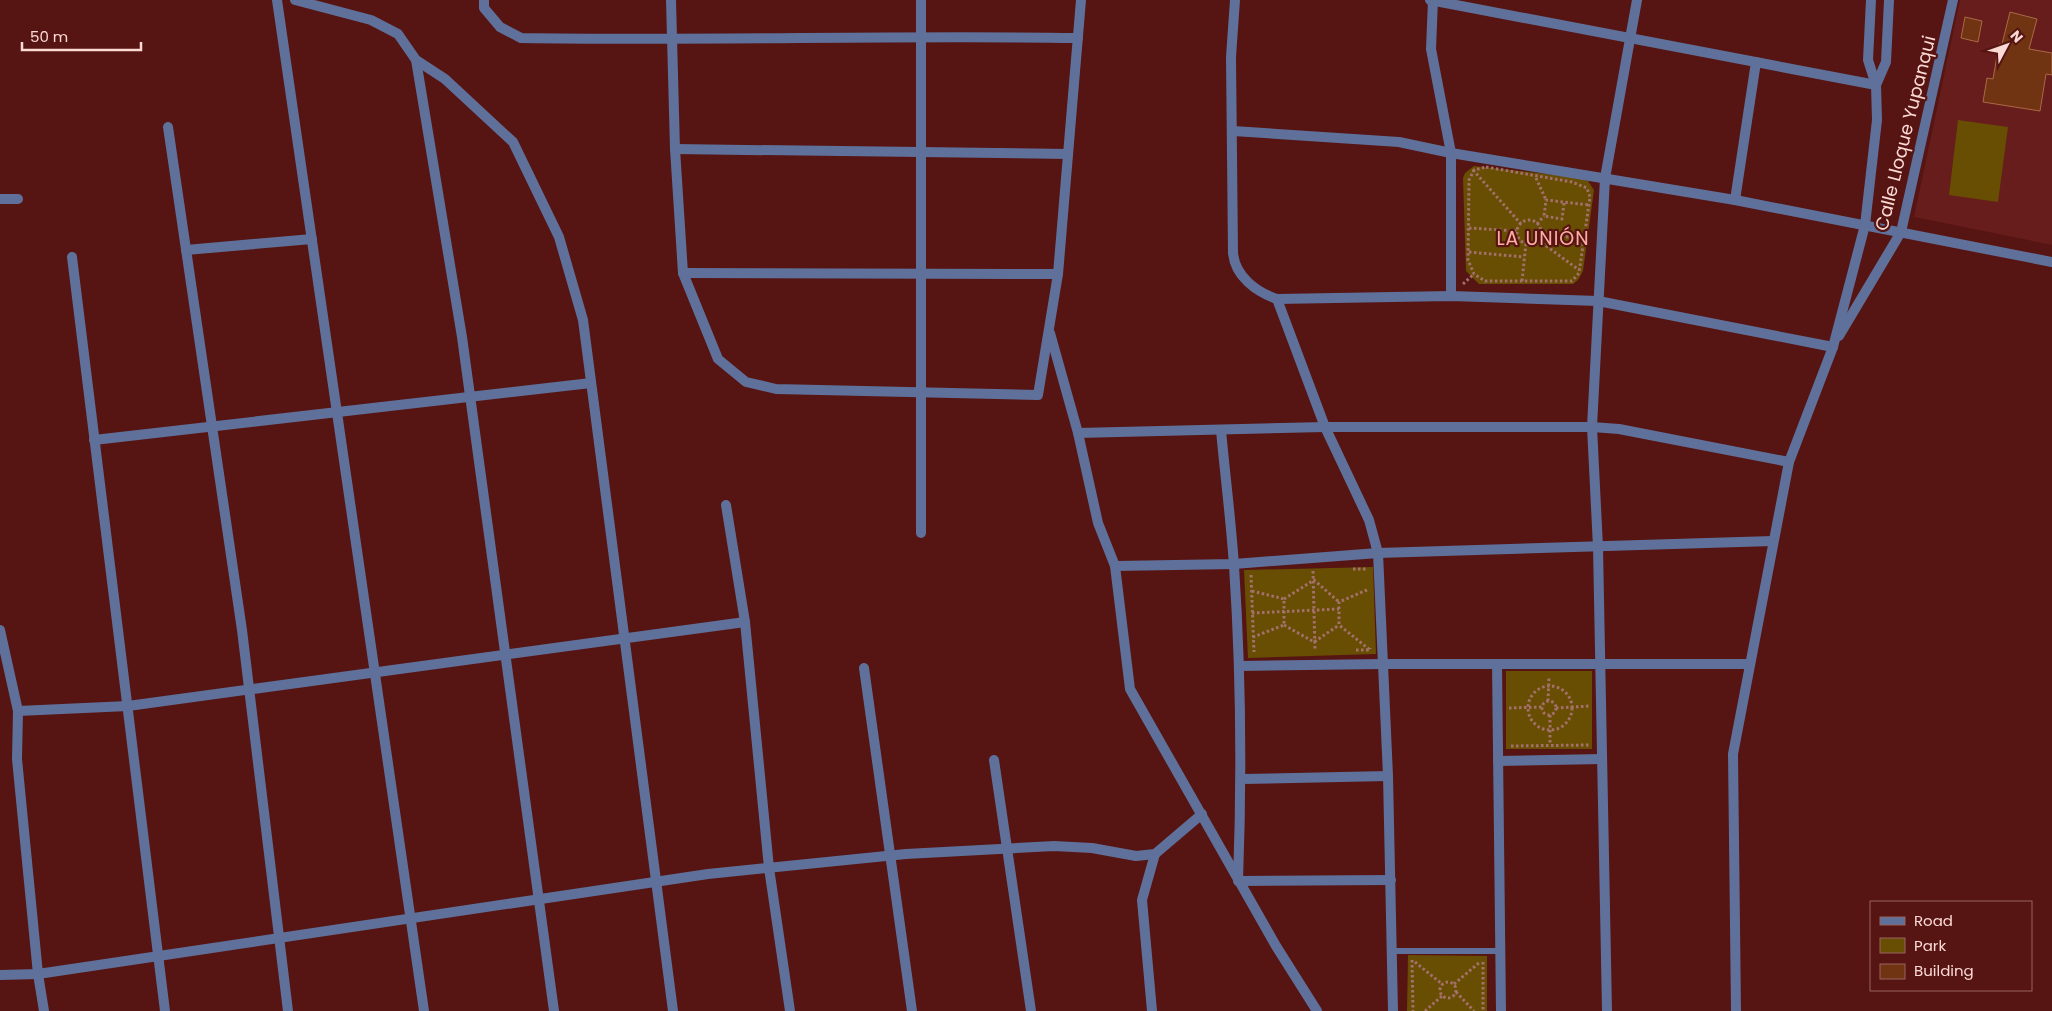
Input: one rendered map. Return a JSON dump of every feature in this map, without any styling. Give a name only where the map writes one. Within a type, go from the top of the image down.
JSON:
[{"type":"street","points":[[277,0],[424,1011]]},
{"type":"street","points":[[295,0],[371,20],[398,34],[416,60],[444,79],[513,142],[559,237],[583,320],[673,1011]]},
{"type":"street","points":[[484,0],[484,8],[500,27],[521,38],[670,40],[921,36],[1078,38]]},
{"type":"street","points":[[671,0],[670,40],[675,149],[684,273],[718,359],[746,382],[776,389],[1038,395],[1058,274],[1081,0]]},
{"type":"street","points":[[921,0],[922,533]]},
{"type":"street","points":[[1236,0],[1232,57],[1234,260],[1236,268],[1259,291],[1277,298],[1451,296],[1598,301],[1833,347]]},
{"type":"street","points":[[1451,296],[1451,153],[1431,49],[1432,0],[1876,85]]},
{"type":"street","points":[[1607,1011],[1598,547],[1592,427],[1605,178],[1637,0]]},
{"type":"street","points":[[1736,1011],[1733,754],[1789,462],[1833,347],[1864,225],[1877,120],[1876,85],[1868,60],[1871,0]]},
{"type":"street","points":[[1876,85],[1886,62],[1889,0]]},
{"type":"street","name":"Calle Lloque Yupanqui","points":[[1833,347],[1901,232],[1953,0]]},
{"type":"street","points":[[416,60],[470,397],[554,1011]]},
{"type":"street","points":[[1735,200],[1756,62]]},
{"type":"street","points":[[168,127],[249,690],[288,1011]]},
{"type":"street","points":[[1233,131],[1399,142],[1451,153],[1735,200],[2052,262]]},
{"type":"street","points":[[675,149],[1068,154]]},
{"type":"street","points":[[0,199],[18,199]]},
{"type":"street","points":[[186,250],[312,239]]},
{"type":"street","points":[[72,257],[165,1011]]},
{"type":"street","points":[[684,273],[1058,274]]},
{"type":"street","points":[[1277,298],[1326,427],[1369,520],[1378,553],[1388,776],[1393,1011]]},
{"type":"street","points":[[1049,328],[1078,433],[1098,523],[1115,566],[1130,689],[1238,880],[1317,1011]]},
{"type":"street","points":[[94,440],[591,383]]},
{"type":"street","points":[[1078,433],[1326,427],[1592,427],[1619,429],[1789,462]]},
{"type":"street","points":[[1221,430],[1234,564],[1239,666],[1242,779],[1238,880]]},
{"type":"street","points":[[726,505],[745,622],[770,868],[790,1011]]},
{"type":"street","points":[[1115,566],[1234,564],[1378,553],[1774,541]]},
{"type":"street","points":[[18,711],[128,706],[745,622]]},
{"type":"street","points":[[0,630],[18,711],[17,759],[38,974],[44,1011]]},
{"type":"street","points":[[1497,664],[1501,1011]]},
{"type":"street","points":[[1239,666],[1749,664]]},
{"type":"street","points":[[864,668],[912,1011]]},
{"type":"street","points":[[1498,761],[1602,759]]},
{"type":"street","points":[[994,760],[1031,1011]]},
{"type":"street","points":[[1242,779],[1388,776]]},
{"type":"street","points":[[1152,1011],[1142,900],[1155,854],[1202,814]]},
{"type":"street","points":[[0,974],[38,974],[656,882],[890,855],[1054,846],[1092,848],[1136,856],[1155,854]]},
{"type":"street","points":[[1238,880],[1391,880]]},
{"type":"lane","points":[[1392,951],[1500,951]]},
{"type":"path","points":[[1451,153],[1474,170],[1520,224]]},
{"type":"path","points":[[1486,167],[1535,176],[1584,186],[1589,192],[1589,205],[1578,276],[1572,281],[1485,280],[1479,278],[1469,265],[1468,252],[1469,180],[1474,170],[1486,167]]},
{"type":"path","points":[[1535,176],[1546,200],[1544,216],[1537,224]]},
{"type":"path","points":[[1546,200],[1589,205]]},
{"type":"path","points":[[1544,216],[1562,219],[1564,202]]},
{"type":"path","points":[[1520,224],[1530,220],[1537,224],[1541,235]]},
{"type":"path","points":[[1520,224],[1518,231],[1520,239],[1526,243],[1538,240],[1541,235]]},
{"type":"path","points":[[1469,228],[1518,231]]},
{"type":"path","points":[[1541,235],[1584,238]]},
{"type":"path","points":[[1538,240],[1580,270]]},
{"type":"path","points":[[1522,281],[1526,243]]},
{"type":"path","points":[[1468,252],[1524,256]]},
{"type":"path","points":[[1351,569],[1370,569],[1370,575]]},
{"type":"path","points":[[1304,571],[1323,570]]},
{"type":"path","points":[[1313,571],[1315,651]]},
{"type":"path","points":[[1260,573],[1251,574],[1253,652],[1262,652]]},
{"type":"path","points":[[1252,591],[1284,599],[1314,580]]},
{"type":"path","points":[[1314,580],[1339,602],[1339,625]]},
{"type":"path","points":[[1339,602],[1370,589],[1370,597]]},
{"type":"path","points":[[1284,599],[1284,624]]},
{"type":"path","points":[[1252,613],[1339,609]]},
{"type":"path","points":[[1284,624],[1314,642]]},
{"type":"path","points":[[1253,637],[1284,624]]},
{"type":"path","points":[[1339,625],[1384,664]]},
{"type":"path","points":[[1314,642],[1339,625]]},
{"type":"path","points":[[1370,641],[1370,650]]},
{"type":"path","points":[[1352,650],[1370,650]]},
{"type":"path","points":[[1306,651],[1324,651]]},
{"type":"path","points":[[1540,674],[1557,674]]},
{"type":"path","points":[[1508,708],[1542,707],[1548,700],[1549,674]]},
{"type":"path","points":[[1548,686],[1563,690],[1568,694],[1572,707],[1568,721],[1557,729],[1550,730],[1543,729],[1532,721],[1528,707],[1532,695],[1537,690],[1548,686]]},
{"type":"path","points":[[1590,698],[1591,716]]},
{"type":"path","points":[[1508,700],[1508,717]]},
{"type":"path","points":[[1548,700],[1555,703],[1556,708]]},
{"type":"path","points":[[1550,745],[1550,715],[1556,708],[1590,706]]},
{"type":"path","points":[[1542,707],[1544,712],[1550,715]]},
{"type":"path","points":[[1509,746],[1591,745]]},
{"type":"path","points":[[1412,951],[1412,1011]]},
{"type":"path","points":[[1412,959],[1421,959]]},
{"type":"path","points":[[1412,959],[1442,984]]},
{"type":"path","points":[[1474,959],[1483,959]]},
{"type":"path","points":[[1454,984],[1483,959]]},
{"type":"path","points":[[1483,959],[1484,1011]]},
{"type":"path","points":[[1442,984],[1450,982],[1454,984]]},
{"type":"path","points":[[1442,984],[1440,988],[1442,996]]},
{"type":"path","points":[[1454,984],[1456,992],[1474,1011]]},
{"type":"path","points":[[1442,996],[1450,998],[1456,992]]},
{"type":"path","points":[[1425,1011],[1442,996]]},
{"type":"shaded area","points":[[1960,0],[2052,0],[2052,245],[1914,217]]},
{"type":"green space","points":[[1958,120],[2008,127],[1998,202],[1949,195]]},
{"type":"green space","points":[[1474,166],[1582,178],[1588,181],[1594,190],[1583,271],[1578,280],[1573,284],[1479,284],[1466,271],[1463,178],[1465,173]]},
{"type":"green space","points":[[1373,567],[1376,654],[1248,658],[1244,570]]},
{"type":"green space","points":[[1506,671],[1592,671],[1592,749],[1506,749]]},
{"type":"green space","points":[[1408,955],[1487,956],[1487,1011],[1407,1011]]},
{"type":"building","points":[[2010,12],[2037,19],[2029,49],[2052,53],[2052,75],[2046,74],[2040,111],[1983,102],[1987,78],[1993,79],[1999,44],[2002,44]]},
{"type":"building","points":[[1965,17],[1982,21],[1978,42],[1961,38]]},
{"type":"district","name":"LA UNIÓN","points":[[1543,238]]}]
